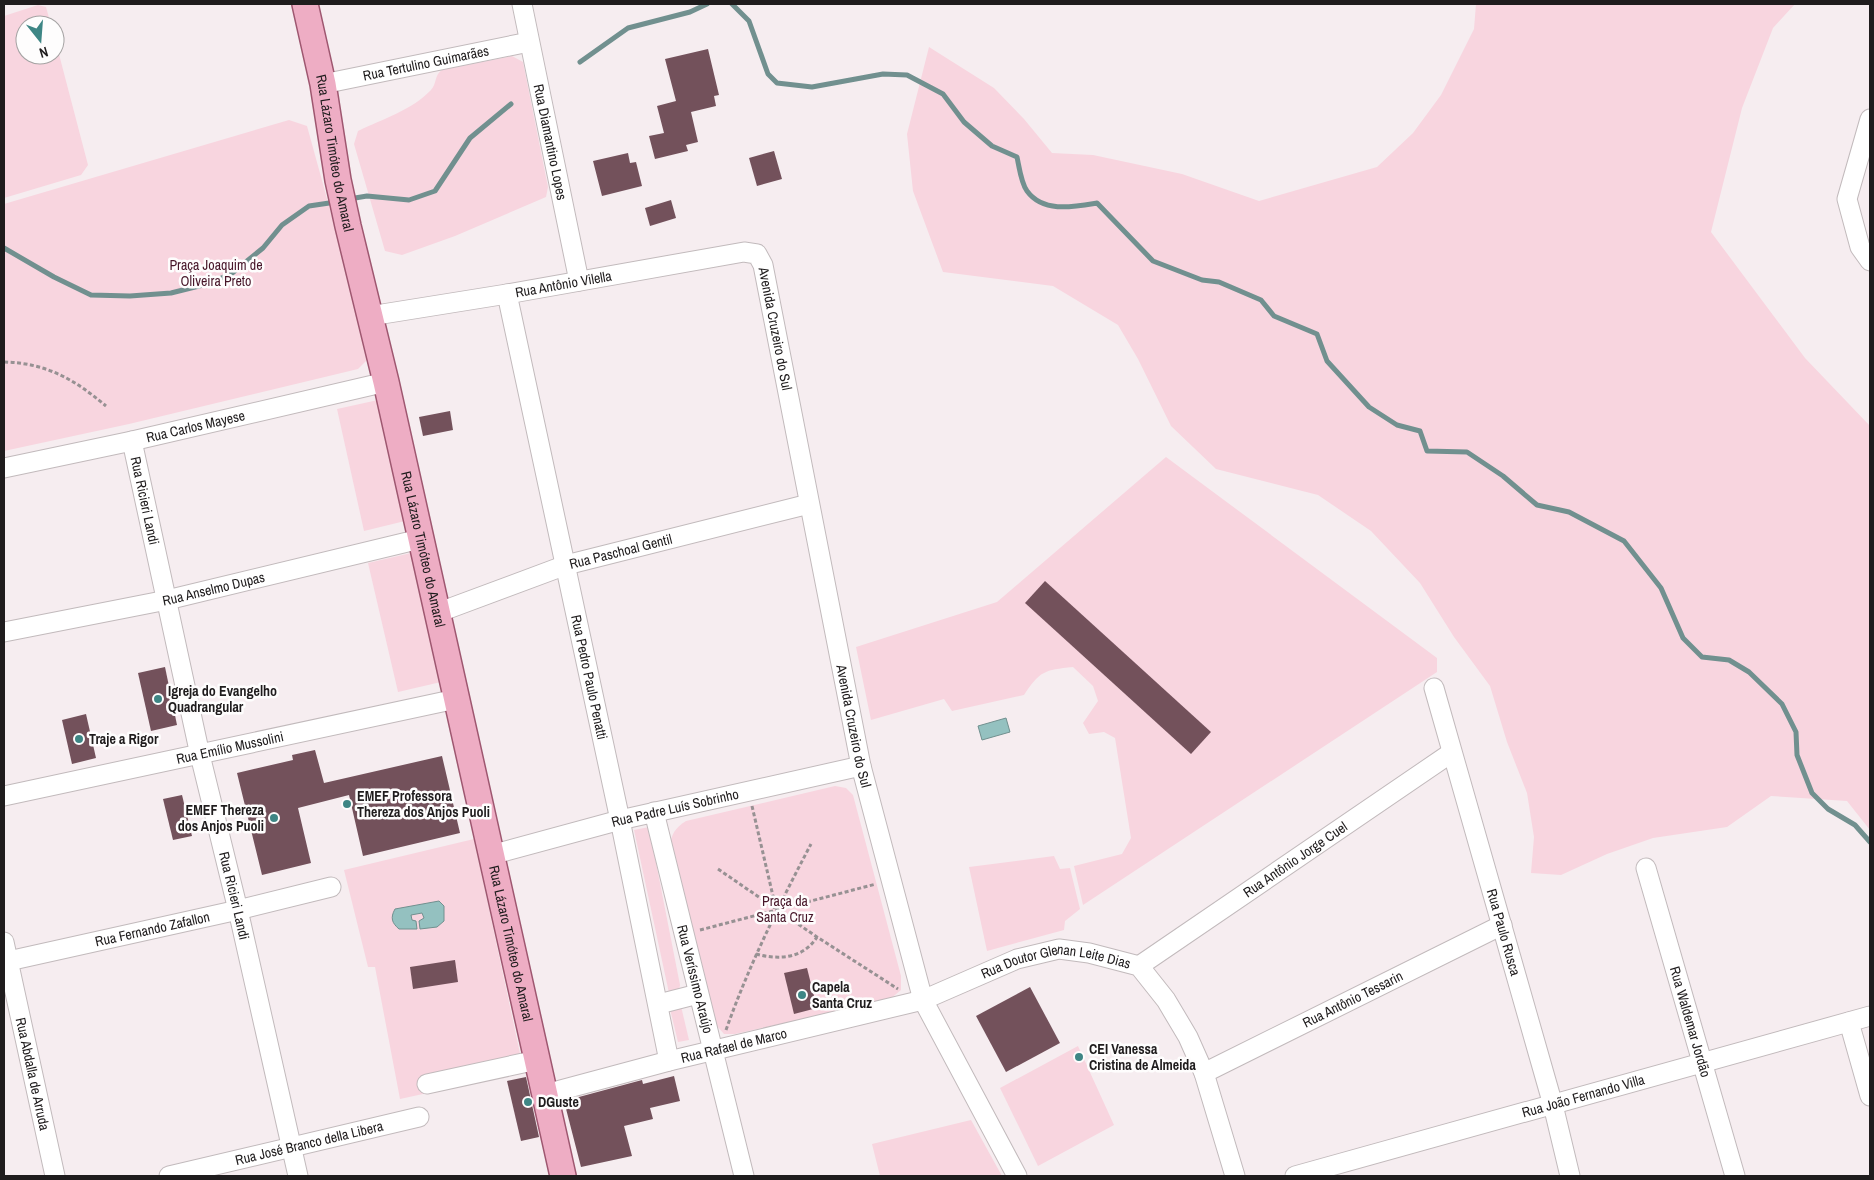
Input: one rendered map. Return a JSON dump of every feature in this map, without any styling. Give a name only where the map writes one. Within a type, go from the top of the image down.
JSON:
[{"type":"main road","name":"Rua Lázaro Timóteo do Amaral","points":[[305,4],[323,84],[338,180],[348,226],[386,382],[563,1176]]},
{"type":"street","name":"Rua Diamantino Lopes","points":[[522,4],[579,281]]},
{"type":"street","name":"Rua Tertulino Guimarães","points":[[323,84],[529,42]]},
{"type":"street","points":[[1870,119],[1847,199],[1860,247],[1870,261]]},
{"type":"street","name":"Rua Antônio Vilella","points":[[370,316],[744,252],[757,254]]},
{"type":"street","name":"Avenida Cruzeiro do Sul","points":[[757,254],[763,265],[861,766],[923,1000],[1017,1176]]},
{"type":"street","name":"Rua Pedro Paulo Penatti","points":[[507,294],[659,1004],[669,1061]]},
{"type":"street","name":"Rua Carlos Mayese","points":[[4,468],[132,441],[386,382]]},
{"type":"street","name":"Rua Ricieri Landi","points":[[132,441],[200,755],[238,910],[298,1176]]},
{"type":"street","name":"Rua Paschoal Gentil","points":[[437,613],[566,565],[809,504]]},
{"type":"street","name":"Rua Anselmo Dupas","points":[[4,632],[167,600],[420,539]]},
{"type":"street","name":"Rua Paulo Rusca","points":[[1434,688],[1553,1105],[1570,1176]]},
{"type":"street","name":"Rua Emílio Mussolini","points":[[4,796],[456,698]]},
{"type":"street","name":"Rua Antônio Jorge Cuel","points":[[1140,966],[1451,753]]},
{"type":"street","name":"Rua Padre Luís Sobrinho","points":[[491,855],[620,820],[861,766]]},
{"type":"street","name":"Rua Veríssimo Araújo","points":[[654,812],[744,1176]]},
{"type":"street","name":"Rua Waldemar Jordão","points":[[1646,868],[1735,1176]]},
{"type":"street","name":"Rua Fernando Zafallon","points":[[6,961],[238,910],[331,886]]},
{"type":"street","name":"Rua Antônio Tessarin","points":[[1204,1073],[1502,925]]},
{"type":"street","name":"Rua Abdalla de Arruda","points":[[4,942],[6,961],[55,1176]]},
{"type":"street","name":"Rua Doutor Glenan Leite Dias","points":[[923,1000],[1017,959],[1059,949],[1089,953],[1140,966],[1166,1000],[1188,1037],[1204,1073],[1235,1176]]},
{"type":"street","points":[[659,1004],[698,994]]},
{"type":"street","name":"Rua Rafael de Marco","points":[[546,1094],[713,1050],[923,1000]]},
{"type":"street","name":"Rua João Fernando Villa","points":[[1295,1176],[1870,1016]]},
{"type":"street","points":[[1849,1022],[1870,1096]]},
{"type":"street","points":[[427,1084],[537,1060]]},
{"type":"street","name":"Rua José Branco della Libera","points":[[170,1176],[420,1117]]},
{"type":"path","points":[[4,362],[29,363],[59,374],[85,388],[106,406]]},
{"type":"path","points":[[752,805],[776,910]]},
{"type":"path","points":[[724,1034],[776,910],[811,844]]},
{"type":"path","points":[[718,869],[776,910],[900,990]]},
{"type":"path","points":[[692,932],[877,884]]},
{"type":"path","points":[[756,954],[784,959],[805,950],[817,937]]},
{"type":"green space","points":[[1476,4],[1795,4],[1773,28],[1742,108],[1711,232],[1805,358],[1870,426],[1870,830],[1847,801],[1771,796],[1727,827],[1653,838],[1607,854],[1561,875],[1531,873],[1534,837],[1527,793],[1507,742],[1490,686],[1454,637],[1420,583],[1371,531],[1318,495],[1216,469],[1171,426],[1138,359],[1118,325],[1053,286],[943,272],[913,191],[907,134],[929,47],[994,88],[1024,119],[1052,153],[1093,155],[1182,174],[1259,201],[1377,167],[1413,133],[1441,95],[1474,29]]},
{"type":"green space","points":[[38,5],[46,7],[48,15],[15,15],[15,65],[62,65],[88,165],[81,175],[4,198],[4,16]]},
{"type":"green space","points":[[512,56],[523,62],[548,187],[546,197],[455,236],[402,255],[385,251],[354,144],[358,131],[397,114],[415,103],[431,90],[439,72],[442,70]]},
{"type":"green space","name":"Praça Joaquim de Oliveira Preto","points":[[289,120],[307,126],[369,351],[366,361],[358,369],[129,424],[4,451],[4,204]]},
{"type":"green space","points":[[378,400],[405,521],[364,531],[337,409]]},
{"type":"green space","points":[[1166,457],[1437,658],[1437,672],[1083,905],[1074,866],[1122,854],[1131,838],[1115,738],[1104,732],[1089,734],[1083,723],[1098,701],[1093,686],[1073,667],[1055,669],[1039,676],[1024,695],[952,711],[944,699],[871,720],[856,647],[997,602]]},
{"type":"green space","points":[[411,553],[441,682],[398,692],[368,563]]},
{"type":"green space","name":"Praça da Santa Cruz","points":[[835,786],[846,788],[853,795],[901,976],[901,990],[889,1000],[735,1034],[724,1034],[717,1026],[670,847],[671,838],[676,829],[686,821]]},
{"type":"green space","points":[[649,827],[680,985],[679,990],[669,993],[634,830]]},
{"type":"green space","points":[[474,839],[524,1072],[400,1099],[375,967],[368,967],[344,870]]},
{"type":"green space","points":[[1054,856],[1060,869],[1070,868],[1080,909],[1065,921],[1064,930],[987,951],[969,867]]},
{"type":"green space","points":[[681,1006],[689,1040],[678,1042],[670,1009]]},
{"type":"green space","points":[[1078,1046],[1114,1125],[1038,1166],[1000,1088]]},
{"type":"green space","points":[[971,1120],[1002,1176],[880,1176],[872,1144]]},
{"type":"water","points":[[1006,718],[1010,732],[982,740],[978,726]]},
{"type":"water","points":[[439,901],[444,906],[444,921],[437,927],[420,929],[419,921],[424,918],[422,913],[411,915],[412,920],[416,921],[417,929],[399,929],[393,922],[392,918],[395,909]]},
{"type":"building","points":[[708,49],[719,95],[714,96],[716,106],[691,112],[698,142],[686,145],[688,151],[655,159],[649,136],[664,133],[657,106],[676,101],[665,59]]},
{"type":"building","points":[[774,151],[782,179],[757,186],[749,158]]},
{"type":"building","points":[[628,153],[630,163],[636,162],[642,186],[602,196],[593,161]]},
{"type":"building","points":[[671,200],[676,218],[650,226],[645,208]]},
{"type":"building","points":[[450,411],[453,430],[423,436],[419,417]]},
{"type":"building","points":[[1045,581],[1211,732],[1191,754],[1025,603]]},
{"type":"building","name":"Igreja do Evangelho Quadrangular","points":[[165,667],[177,725],[151,731],[138,673]]},
{"type":"building","name":"Traje a Rigor","points":[[86,714],[96,758],[72,764],[62,720]]},
{"type":"building","points":[[315,750],[324,783],[442,756],[460,833],[363,856],[349,795],[298,808],[311,863],[262,875],[237,773],[293,760],[292,755]]},
{"type":"building","points":[[182,795],[192,836],[173,840],[163,799]]},
{"type":"building","points":[[455,960],[458,982],[413,989],[410,967]]},
{"type":"building","name":"Capela Santa Cruz","points":[[807,968],[817,1008],[794,1014],[784,973]]},
{"type":"building","points":[[1030,987],[1060,1043],[1006,1072],[976,1016]]},
{"type":"building","points":[[674,1076],[680,1101],[650,1108],[653,1119],[624,1126],[632,1156],[581,1167],[564,1101],[642,1080],[643,1084]]},
{"type":"building","points":[[526,1077],[539,1137],[521,1141],[507,1081]]},
{"type":"waterway","points":[[580,62],[628,28],[690,12],[707,4]]},
{"type":"waterway","points":[[732,4],[749,21],[768,74],[777,83],[812,87],[883,74],[907,75],[943,94],[964,122],[992,146],[1017,157],[1023,184],[1027,191],[1041,203],[1059,207],[1097,203],[1153,261],[1202,280],[1219,282],[1261,300],[1274,316],[1317,334],[1327,361],[1369,407],[1397,425],[1420,431],[1427,451],[1467,452],[1503,476],[1537,505],[1569,512],[1624,541],[1661,588],[1683,638],[1702,657],[1729,660],[1749,672],[1782,704],[1796,732],[1797,755],[1812,793],[1828,809],[1855,825],[1870,842]]},
{"type":"waterway","points":[[349,199],[367,196],[409,200],[435,191],[470,138],[511,104]]},
{"type":"waterway","points":[[4,248],[54,277],[91,295],[130,296],[171,293],[207,284],[231,274],[263,248],[282,225],[309,206],[336,202]]},
{"type":"place","name":"Igreja do Evangelho Quadrangular","points":[[158,699]]},
{"type":"place","name":"Traje a Rigor","points":[[79,739]]},
{"type":"place","name":"EMEF Professora Thereza dos Anjos Puoli","points":[[347,804]]},
{"type":"place","name":"EMEF Thereza dos Anjos Puoli","points":[[274,818]]},
{"type":"place","name":"Capela Santa Cruz","points":[[802,995]]},
{"type":"place","name":"CEI Vanessa Cristina de Almeida","points":[[1079,1057]]},
{"type":"place","name":"DGuste","points":[[528,1102]]}]
